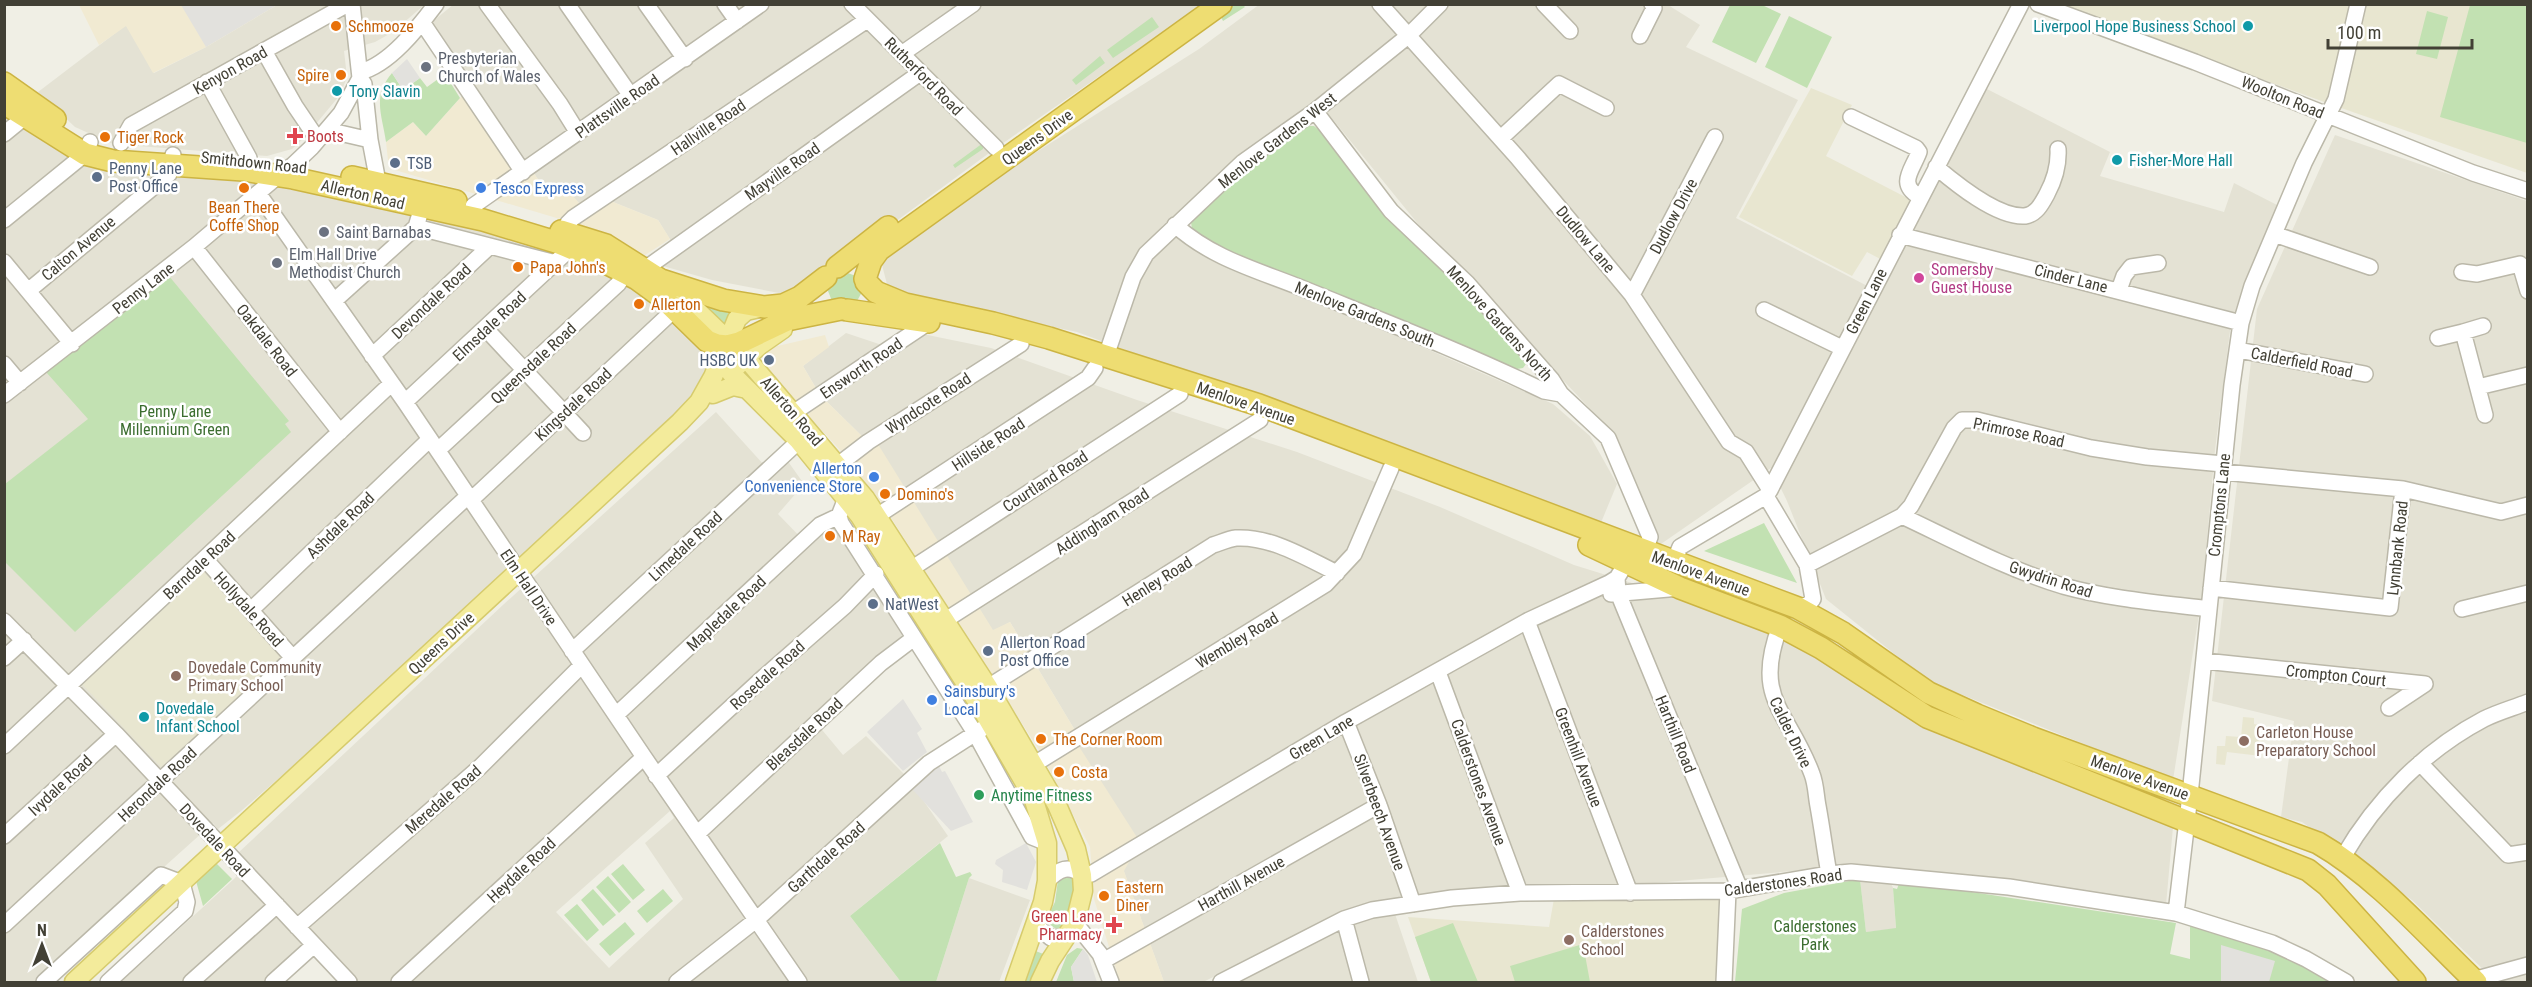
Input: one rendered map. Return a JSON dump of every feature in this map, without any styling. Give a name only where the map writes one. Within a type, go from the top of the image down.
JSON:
[{"type":"highway","name":"Queens Drive","points":[[831,272],[858,249],[996,148],[1203,4]]},
{"type":"highway","name":"Queens Drive","points":[[866,280],[871,261],[879,250],[1221,4]]},
{"type":"highway","name":"Smithdown Road","points":[[4,83],[88,148]]},
{"type":"highway","name":"Smithdown Road","points":[[4,103],[88,148],[243,170],[299,169]]},
{"type":"highway","name":"Smithdown Road","points":[[173,159],[249,158],[299,169],[342,174]]},
{"type":"highway","name":"Allerton Road","points":[[299,169],[376,189],[473,206],[562,247]]},
{"type":"highway","name":"Allerton Road","points":[[342,174],[376,189],[419,217],[483,220],[562,247],[606,245],[644,274],[650,288],[728,352]]},
{"type":"highway","points":[[644,274],[709,296],[764,307],[783,305],[800,297],[831,272],[843,266],[856,269],[866,280],[866,294],[859,305],[772,325],[728,352]]},
{"type":"highway","points":[[831,272],[823,284],[825,297],[829,303],[844,309]]},
{"type":"highway","name":"Menlove Avenue","points":[[866,280],[876,292],[905,304],[993,323],[1180,394],[1260,420],[1391,468],[1585,543],[1626,572],[1674,562],[1797,608],[1843,633],[1929,693],[2033,738],[2300,836],[2343,857],[2472,982]]},
{"type":"highway","name":"Menlove Avenue","points":[[844,309],[929,322],[1100,362],[1259,405],[1626,572],[1684,590],[1780,626],[1821,648],[1927,717],[2031,761],[2296,864],[2318,877],[2415,982]]},
{"type":"highway","points":[[1684,590],[1696,570]]},
{"type":"main road","name":"Allerton Road","points":[[644,274],[690,303],[728,352],[747,389],[838,465],[877,516],[911,568],[988,687],[1057,806],[1076,849],[1082,875],[1083,891],[1071,930]]},
{"type":"main road","name":"Queens Drive","points":[[74,982],[706,398],[713,377],[728,352],[741,315],[764,307]]},
{"type":"main road","points":[[728,352],[793,428]]},
{"type":"main road","points":[[706,398],[728,387],[747,389]]},
{"type":"main road","name":"Allerton Road","points":[[793,428],[846,498],[982,729],[1033,797],[1047,843],[1047,881],[1015,982]]},
{"type":"main road","points":[[1040,982],[1050,961],[1071,930]]},
{"type":"street","name":"Kenyon Road","points":[[120,142],[131,125],[350,4]]},
{"type":"street","points":[[350,4],[360,75],[364,84],[376,189]]},
{"type":"street","points":[[360,75],[380,64],[422,22],[436,4]]},
{"type":"street","points":[[488,4],[560,104],[578,133]]},
{"type":"street","points":[[567,4],[630,96]]},
{"type":"street","points":[[646,4],[685,59]]},
{"type":"street","points":[[725,4],[737,21]]},
{"type":"street","name":"Plattsville Road","points":[[473,206],[761,4]]},
{"type":"street","name":"Rutherford Road","points":[[852,4],[996,148]]},
{"type":"street","points":[[903,54],[973,4]]},
{"type":"street","name":"Dudlow Lane","points":[[1380,4],[1501,138],[1632,295],[1729,442],[1746,452],[1806,565],[1813,599],[1809,604],[1797,608]]},
{"type":"street","name":"Menlove Gardens West","points":[[1100,362],[1133,277],[1146,254],[1243,162],[1315,111],[1408,36],[1440,4]]},
{"type":"street","points":[[1544,4],[1570,31]]},
{"type":"street","points":[[1640,36],[1654,8],[1652,4]]},
{"type":"street","name":"Green Lane","points":[[1768,493],[2021,4]]},
{"type":"street","name":"Woolton Road","points":[[2038,4],[2117,32],[2463,169],[2528,191]]},
{"type":"street","name":"Cromptons Lane","points":[[2176,913],[2223,468],[2241,323],[2252,286],[2304,163],[2330,116],[2338,92],[2358,4]]},
{"type":"street","name":"Hallville Road","points":[[562,247],[573,218],[867,20]]},
{"type":"street","points":[[422,22],[523,172]]},
{"type":"street","points":[[264,51],[295,106],[322,135],[370,140]]},
{"type":"street","name":"Mayville Road","points":[[644,274],[920,73]]},
{"type":"street","name":"Penny Lane","points":[[4,395],[194,247],[258,193],[299,169],[341,112],[360,75]]},
{"type":"street","points":[[207,82],[249,158]]},
{"type":"street","points":[[1501,138],[1559,84],[1606,108]]},
{"type":"street","name":"Menlove Gardens North","points":[[1315,111],[1391,212],[1467,283],[1552,380],[1561,394],[1608,438],[1650,537],[1626,572]]},
{"type":"street","points":[[341,112],[368,119]]},
{"type":"street","points":[[4,134],[26,116]]},
{"type":"street","points":[[1851,117],[1916,148],[1919,152],[1907,186],[1911,192],[1920,197]]},
{"type":"street","name":"Dudlow Drive","points":[[1632,295],[1715,137]]},
{"type":"street","points":[[4,220],[88,148]]},
{"type":"street","points":[[1936,167],[1969,194],[2004,211],[2025,216],[2039,209],[2052,184],[2059,164],[2058,149]]},
{"type":"street","name":"Calton Avenue","points":[[28,291],[169,174],[173,159]]},
{"type":"street","name":"Elm Hall Drive","points":[[258,193],[405,402],[656,776],[799,982]]},
{"type":"street","points":[[334,301],[419,217],[490,246],[562,247]]},
{"type":"street","name":"Menlove Gardens South","points":[[1174,225],[1232,263],[1365,313],[1544,391],[1561,394]]},
{"type":"street","points":[[2274,234],[2370,267]]},
{"type":"street","name":"Cinder Lane","points":[[1900,235],[2241,323]]},
{"type":"street","name":"Devondale Road","points":[[372,356],[490,246]]},
{"type":"street","name":"Oakdale Road","points":[[194,247],[340,432]]},
{"type":"street","name":"Elmsdale Road","points":[[405,402],[486,329],[562,247]]},
{"type":"street","points":[[4,262],[72,344]]},
{"type":"street","points":[[2119,290],[2124,276],[2131,267],[2158,263]]},
{"type":"street","points":[[2462,272],[2477,274],[2520,264],[2528,291]]},
{"type":"street","name":"Queensdale Road","points":[[434,445],[524,371],[618,284],[644,274]]},
{"type":"street","name":"Kingsdale Road","points":[[470,498],[675,309]]},
{"type":"street","points":[[1764,309],[1842,348]]},
{"type":"street","name":"Ensworth Road","points":[[793,428],[929,322]]},
{"type":"street","points":[[2438,338],[2483,326]]},
{"type":"street","points":[[486,329],[583,433]]},
{"type":"street","points":[[2463,332],[2485,415]]},
{"type":"street","name":"Wyndcote Road","points":[[838,465],[868,442],[1021,344]]},
{"type":"street","name":"Calderfield Road","points":[[2238,350],[2365,374]]},
{"type":"street","name":"Hillside Road","points":[[877,516],[1088,378],[1100,362]]},
{"type":"street","points":[[4,364],[20,383]]},
{"type":"street","points":[[2478,387],[2528,375]]},
{"type":"street","name":"Barndale Road","points":[[4,746],[391,384]]},
{"type":"street","name":"Courtland Road","points":[[911,568],[1180,394]]},
{"type":"street","name":"Addingham Road","points":[[945,621],[1260,420]]},
{"type":"street","name":"Primrose Road","points":[[1806,565],[1902,516],[1911,506],[1954,428],[1962,420],[1977,420],[2091,448],[2223,468]]},
{"type":"street","name":"Limedale Road","points":[[572,651],[793,428]]},
{"type":"street","name":"Ashdale Road","points":[[251,610],[434,445]]},
{"type":"street","name":"Wembley Road","points":[[1033,765],[1326,584],[1354,554],[1391,468]]},
{"type":"street","name":"Lynnbank Road","points":[[2211,588],[2390,608],[2403,489],[2223,468]]},
{"type":"street","points":[[2403,489],[2501,512],[2528,505]]},
{"type":"street","points":[[1674,562],[1680,547],[1768,493]]},
{"type":"street","name":"Herondale Road","points":[[4,925],[470,498]]},
{"type":"street","points":[[838,516],[846,498]]},
{"type":"street","name":"Allerton Road","points":[[838,516],[914,638],[982,729]]},
{"type":"street","name":"Mapledale Road","points":[[616,715],[820,525],[838,516]]},
{"type":"street","name":"Gwydrin Road","points":[[1902,516],[2014,568],[2062,585],[2106,597],[2209,609]]},
{"type":"street","name":"Henley Road","points":[[988,687],[1213,545],[1233,538],[1255,538],[1284,548],[1337,573]]},
{"type":"street","name":"Hollydale Road","points":[[206,559],[293,658]]},
{"type":"street","name":"Green Lane","points":[[1082,875],[1091,874],[1119,859],[1346,722],[1527,621],[1626,572],[1684,590]]},
{"type":"street","name":"Harthill Road","points":[[1626,572],[1734,890],[1724,982]]},
{"type":"street","name":"Rosedale Road","points":[[656,776],[845,606],[876,574]]},
{"type":"street","points":[[2462,609],[2528,593]]},
{"type":"street","name":"Dovedale Road","points":[[4,621],[160,780],[349,982]]},
{"type":"street","name":"Greenhill Avenue","points":[[1527,621],[1630,893]]},
{"type":"street","name":"Calder Drive","points":[[1780,626],[1772,647],[1768,677],[1773,699],[1792,730],[1813,776],[1829,874]]},
{"type":"street","name":"Bleasdale Road","points":[[697,834],[881,663],[914,638]]},
{"type":"street","points":[[4,658],[24,640]]},
{"type":"street","name":"Crompton Court","points":[[2204,661],[2425,684],[2389,708]]},
{"type":"street","name":"Meredale Road","points":[[297,927],[480,767],[582,665]]},
{"type":"street","name":"Calderstones Avenue","points":[[1437,672],[1520,893]]},
{"type":"street","points":[[2343,857],[2356,833],[2389,792],[2420,764],[2442,746],[2479,723],[2528,702]]},
{"type":"street","name":"Silverbeech Avenue","points":[[1346,722],[1413,903]]},
{"type":"street","name":"Garthdale Road","points":[[677,982],[756,920],[929,763],[982,729]]},
{"type":"street","name":"Ivydale Road","points":[[4,836],[116,734]]},
{"type":"street","name":"Heydale Road","points":[[399,982],[644,757]]},
{"type":"street","points":[[2420,764],[2508,855],[2528,852]]},
{"type":"street","name":"Harthill Avenue","points":[[1103,961],[1379,806]]},
{"type":"street","points":[[1047,881],[1055,872],[1065,868],[1075,869],[1082,875]]},
{"type":"street","name":"Calderstones Road","points":[[1221,982],[1344,919],[1371,910],[1452,898],[1520,893],[1734,890],[1851,872],[2009,887],[2176,913],[2272,943],[2346,982]]},
{"type":"street","points":[[44,982],[161,875],[182,883],[187,902],[185,911],[108,982]]},
{"type":"street","points":[[191,982],[277,905]]},
{"type":"street","points":[[1344,919],[1361,982]]},
{"type":"street","points":[[1036,921],[1040,929],[1051,938],[1071,930],[1103,961],[1111,982]]},
{"type":"street","points":[[273,982],[314,945]]},
{"type":"street","points":[[2472,982],[2528,965]]},
{"type":"shaded area","points":[[454,4],[1202,5],[996,148],[858,249],[800,297],[712,280],[663,266],[679,254],[658,220],[613,202],[579,203],[563,187],[553,193],[548,193],[471,86],[432,22]]},
{"type":"shaded area","points":[[1260,4],[1668,5],[1700,25],[1686,47],[1798,100],[1736,218],[1877,291],[1983,87],[2110,152],[2100,176],[2224,212],[2234,183],[2279,206],[2230,331],[2215,450],[2202,595],[2173,780],[1928,681],[1826,599],[1787,501],[1771,468],[1658,546],[1610,430],[1432,241],[1326,111],[1242,159],[1162,226],[1231,270],[1365,322],[1553,404],[1590,436],[1617,484],[1600,525],[1077,332],[889,292],[881,261],[983,186],[1199,49]]},
{"type":"shaded area","points":[[79,5],[277,5],[206,47],[153,73],[126,26],[99,45]]},
{"type":"shaded area","points":[[181,5],[277,5],[206,47]]},
{"type":"shaded area","points":[[277,5],[424,5],[393,32],[375,42],[344,51],[347,77],[340,95],[292,149],[267,156],[113,144],[75,127],[38,92],[126,25],[154,73],[206,47]]},
{"type":"shaded area","points":[[2057,5],[2527,5],[2527,173],[2327,103]]},
{"type":"shaded area","points":[[407,59],[420,78],[403,90],[392,73]]},
{"type":"shaded area","points":[[471,86],[548,193],[565,187],[579,203],[613,202],[658,220],[670,239],[645,255],[590,228],[395,170],[388,160],[386,142],[413,122],[426,136]]},
{"type":"shaded area","points":[[1811,88],[1852,105],[1826,156],[1917,203],[1886,262],[1867,252],[1852,276],[1739,217]]},
{"type":"shaded area","points":[[4,103],[85,154],[172,164],[535,236],[675,309],[721,371],[518,571],[241,811],[218,829],[213,823],[36,982],[4,982]]},
{"type":"shaded area","points":[[2335,135],[2527,201],[2527,982],[2496,982],[2412,900],[2302,822],[2281,817],[2294,721],[2212,701],[2257,309]]},
{"type":"shaded area","points":[[913,332],[991,348],[1137,400],[1297,452],[1440,507],[1574,565],[1719,610],[1768,630],[2009,761],[2173,827],[2166,905],[1840,867],[1353,909],[1203,982],[1164,982],[1078,745],[1076,732],[1010,622],[993,631],[869,443],[820,395],[803,366],[846,333],[891,348]]},
{"type":"shaded area","points":[[825,335],[829,347],[803,366],[820,395],[869,443],[876,441],[993,630],[1010,622],[1076,732],[1078,745],[1140,842],[1124,871],[1164,982],[1120,982],[1094,899],[1090,847],[1039,750],[881,502],[841,451],[761,365],[762,356],[773,347]]},
{"type":"shaded area","points":[[716,412],[764,465],[787,460],[804,484],[778,514],[808,545],[835,526],[903,637],[813,719],[843,755],[866,736],[907,777],[948,836],[850,916],[901,982],[337,982],[306,950],[269,982],[121,982],[235,878],[245,866],[238,853],[504,604]],"holes":[[[670,811],[674,818],[645,843],[683,899],[609,968],[556,912]]]},
{"type":"shaded area","name":"Dovedale Community Primary School","points":[[204,572],[284,657],[161,767],[82,684]]},
{"type":"shaded area","points":[[903,699],[922,729],[917,733],[927,752],[903,771],[867,732]]},
{"type":"shaded area","name":"Carleton House Preparatory School","points":[[2243,717],[2254,718],[2254,724],[2264,726],[2261,756],[2227,752],[2225,765],[2216,764],[2217,746],[2225,746],[2226,736],[2241,737]]},
{"type":"shaded area","points":[[939,766],[942,772],[945,771],[973,822],[951,831],[912,789]]},
{"type":"shaded area","points":[[1026,843],[1036,862],[1027,890],[1002,882],[1003,870],[995,864],[996,860]]},
{"type":"shaded area","points":[[969,878],[1030,900],[999,982],[936,982]]},
{"type":"shaded area","points":[[1889,878],[1893,888],[1896,929],[1866,932],[1860,879]]},
{"type":"shaded area","name":"Calderstones School","points":[[1555,893],[1725,895],[1716,982],[1431,982],[1408,917],[1549,927]]},
{"type":"shaded area","points":[[1394,911],[1418,982],[1236,982],[1342,925]]},
{"type":"shaded area","points":[[2221,945],[2275,961],[2269,982],[2221,982]]},
{"type":"shaded area","points":[[1083,949],[1088,955],[1097,982],[1074,982],[1071,967]]},
{"type":"green space","points":[[1234,5],[1245,7],[1223,21],[1220,15]]},
{"type":"green space","points":[[1730,5],[1762,5],[1781,14],[1756,63],[1712,42]]},
{"type":"green space","points":[[2470,5],[2527,5],[2527,143],[2440,117]]},
{"type":"green space","points":[[2427,11],[2448,17],[2437,59],[2416,54]]},
{"type":"green space","points":[[1789,16],[1832,37],[1807,88],[1765,67]]},
{"type":"green space","points":[[1152,17],[1159,27],[1113,58],[1107,50]]},
{"type":"green space","points":[[1100,56],[1105,63],[1076,85],[1072,80]]},
{"type":"green space","points":[[392,73],[403,90],[420,78],[427,87],[445,74],[460,98],[426,136],[413,122],[386,142],[380,98]]},
{"type":"green space","points":[[1307,126],[1314,126],[1319,130],[1379,208],[1458,286],[1525,357],[1526,364],[1523,368],[1517,369],[1363,305],[1224,251],[1192,229],[1191,222],[1195,217],[1235,181],[1262,157]]},
{"type":"green space","points":[[983,143],[983,149],[955,168],[953,165]]},
{"type":"green space","points":[[845,272],[856,276],[862,292],[857,301],[832,301],[828,291],[830,281]]},
{"type":"green space","name":"Penny Lane Millennium Green","points":[[169,276],[289,421],[285,424],[291,432],[75,632],[5,562],[5,484],[88,419],[46,372]]},
{"type":"green space","points":[[699,303],[724,310],[729,314],[726,324],[722,325]]},
{"type":"green space","points":[[1764,523],[1797,583],[1704,551]]},
{"type":"green space","points":[[940,843],[956,877],[970,872],[972,875],[969,878],[936,982],[901,982],[850,916]]},
{"type":"green space","points":[[216,863],[232,879],[203,906],[196,881]]},
{"type":"green space","points":[[623,864],[645,890],[633,900],[611,874]]},
{"type":"green space","points":[[1065,874],[1075,879],[1076,898],[1063,929],[1060,929],[1051,925],[1047,918],[1055,902],[1058,880]]},
{"type":"green space","points":[[608,876],[631,902],[619,913],[596,887]]},
{"type":"green space","name":"Calderstones Park","points":[[1860,879],[1866,932],[1896,928],[1893,888],[1897,889],[1900,881],[2176,923],[2170,954],[2190,959],[2190,926],[2209,930],[2245,940],[2280,954],[2329,982],[1735,982],[1742,909],[1784,893]]},
{"type":"green space","points":[[593,889],[616,915],[603,926],[581,900]]},
{"type":"green space","points":[[663,889],[673,901],[647,923],[637,911]]},
{"type":"green space","points":[[577,904],[599,930],[587,941],[564,915]]},
{"type":"green space","points":[[625,922],[635,934],[610,956],[599,944]]},
{"type":"green space","points":[[1453,923],[1478,982],[1431,982],[1415,937]]},
{"type":"green space","points":[[1583,944],[1590,982],[1515,982],[1510,966]]},
{"type":"green space","points":[[1077,948],[1083,949],[1071,967],[1074,982],[1056,982],[1067,955]]},
{"type":"green space","points":[[1033,950],[1046,955],[1035,982],[1020,982]]},
{"type":"place","name":"Schmooze","points":[[336,26]]},
{"type":"place","name":"Liverpool Hope Business School","points":[[2248,26]]},
{"type":"place","name":"Presbyterian Church of Wales","points":[[426,67]]},
{"type":"place","name":"Spire","points":[[341,75]]},
{"type":"place","name":"Tony Slavin","points":[[337,91]]},
{"type":"place","name":"Boots","points":[[295,136]]},
{"type":"place","name":"Tiger Rock","points":[[105,137]]},
{"type":"place","name":"Fisher-More Hall","points":[[2117,160]]},
{"type":"place","name":"TSB","points":[[395,163]]},
{"type":"place","name":"Penny Lane Post Office","points":[[97,177]]},
{"type":"place","name":"Bean There Coffe Shop","points":[[244,188]]},
{"type":"place","name":"Tesco Express","points":[[481,188]]},
{"type":"place","name":"Saint Barnabas","points":[[324,232]]},
{"type":"place","name":"Elm Hall Drive Methodist Church","points":[[277,263]]},
{"type":"place","name":"Papa John's","points":[[518,267]]},
{"type":"place","name":"Somersby Guest House","points":[[1919,278]]},
{"type":"place","name":"Allerton","points":[[639,304]]},
{"type":"place","name":"HSBC UK","points":[[769,360]]},
{"type":"place","name":"Allerton Convenience Store","points":[[874,477]]},
{"type":"place","name":"Domino's","points":[[885,494]]},
{"type":"place","name":"M Ray","points":[[830,536]]},
{"type":"place","name":"NatWest","points":[[873,604]]},
{"type":"place","name":"Allerton Road Post Office","points":[[988,651]]},
{"type":"place","name":"Dovedale Community Primary School","points":[[176,676]]},
{"type":"place","name":"Sainsbury's Local","points":[[932,700]]},
{"type":"place","name":"Dovedale Infant School","points":[[144,717]]},
{"type":"place","name":"The Corner Room","points":[[1041,739]]},
{"type":"place","name":"Carleton House Preparatory School","points":[[2244,741]]},
{"type":"place","name":"Costa","points":[[1059,772]]},
{"type":"place","name":"Anytime Fitness","points":[[979,795]]},
{"type":"place","name":"Eastern Diner","points":[[1104,896]]},
{"type":"place","name":"Green Lane Pharmacy","points":[[1114,925]]},
{"type":"place","name":"Calderstones School","points":[[1569,940]]}]
